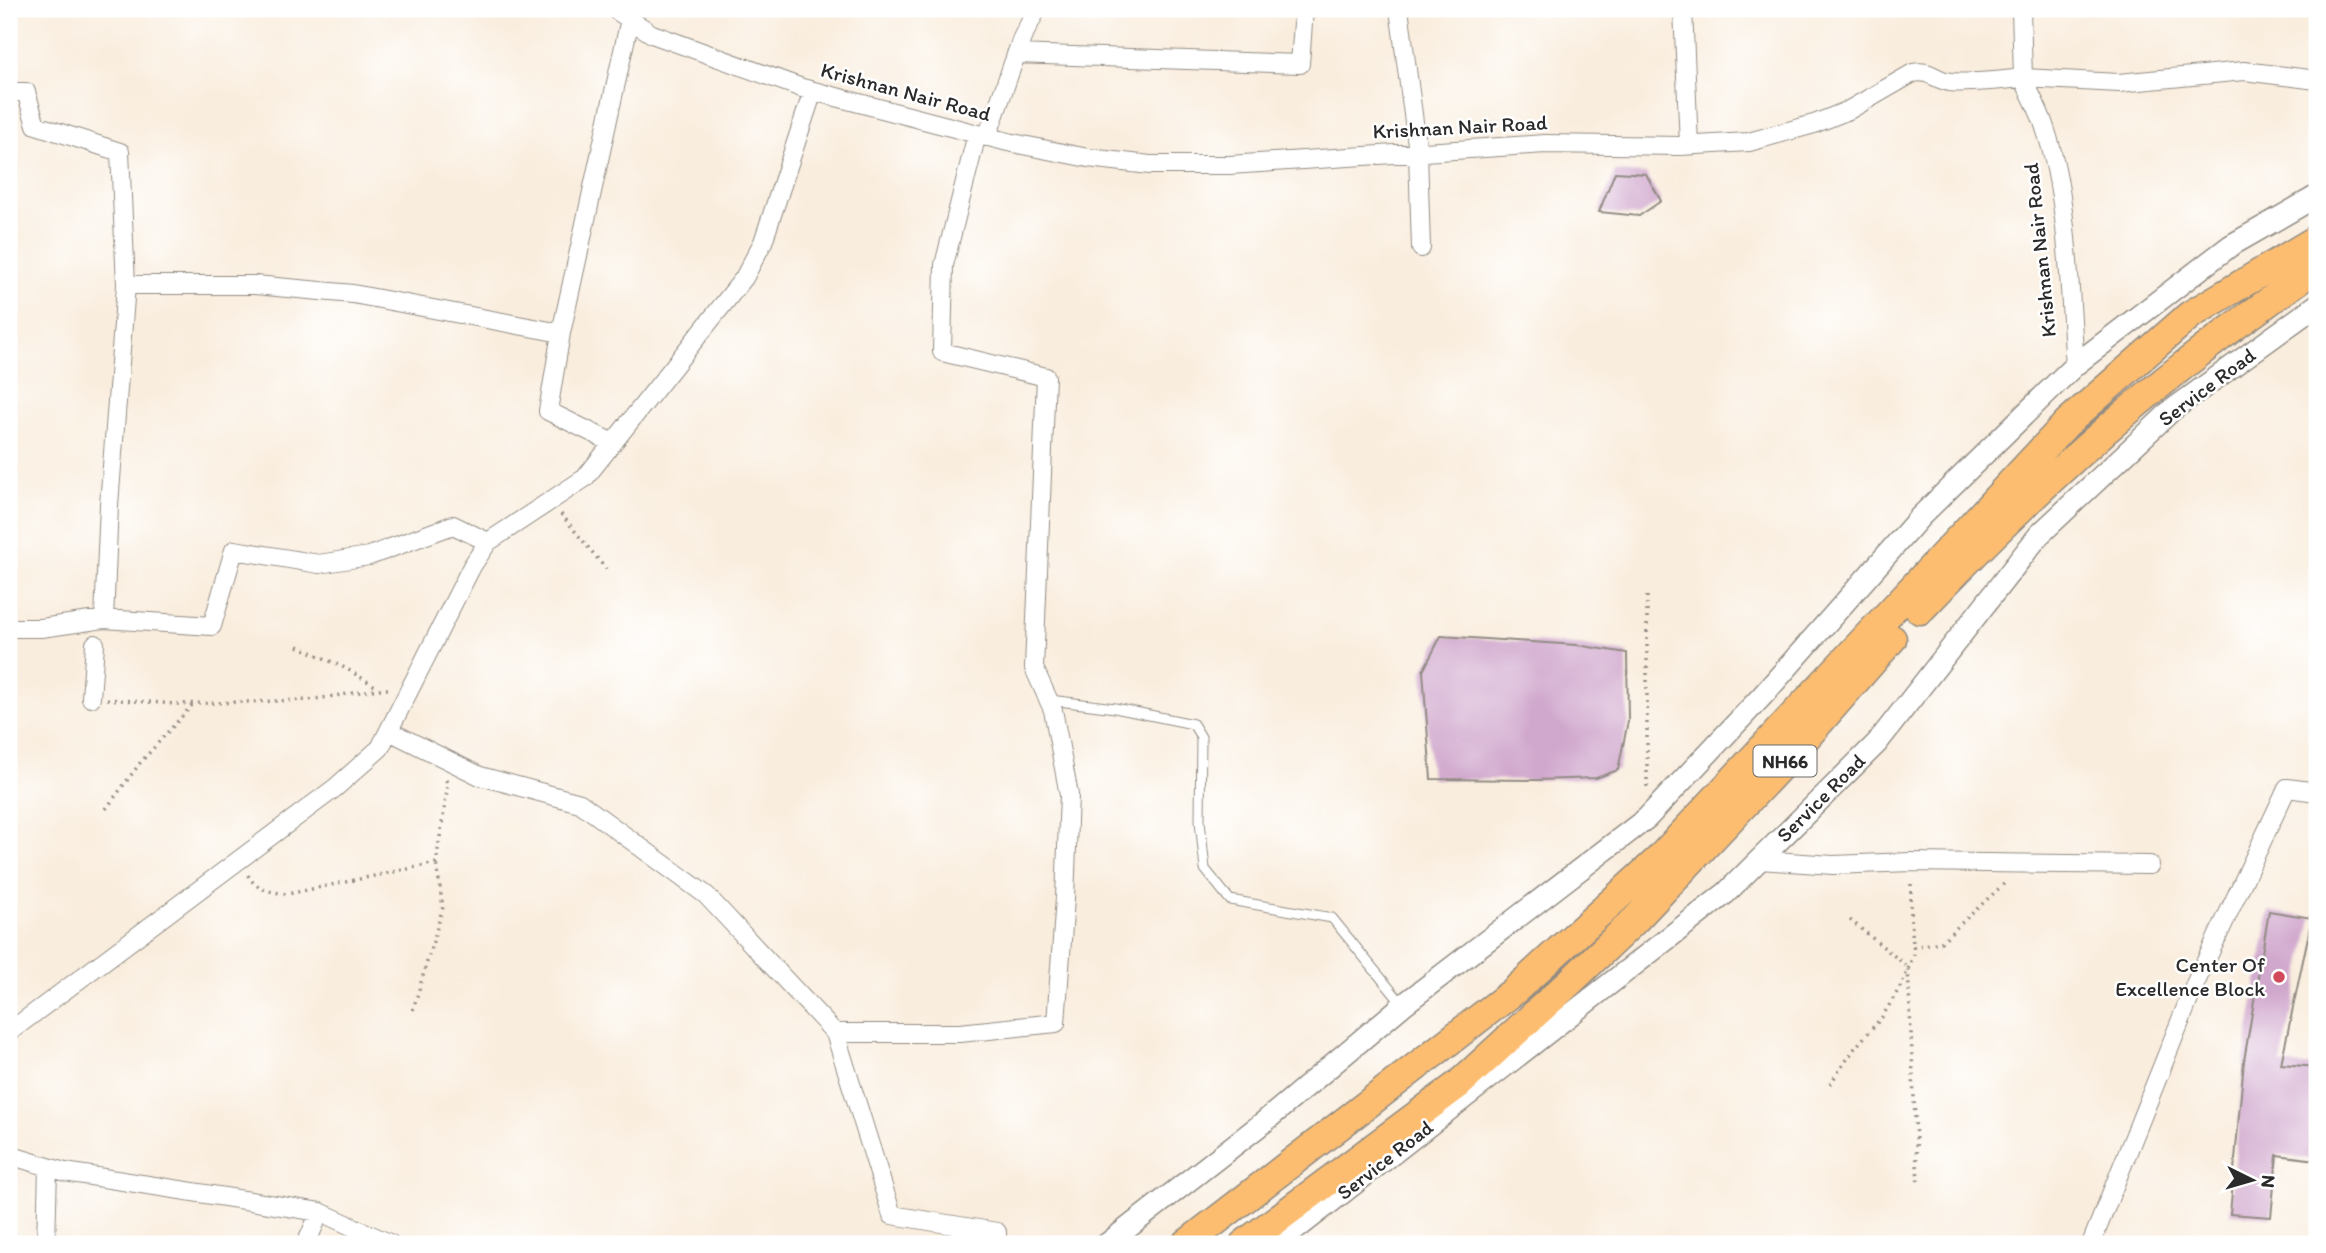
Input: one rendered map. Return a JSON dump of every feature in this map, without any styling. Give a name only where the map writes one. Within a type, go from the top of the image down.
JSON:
[{"type":"highway","points":[[1186,1244],[1513,992],[1658,860],[2067,423],[2190,315],[2317,239]]},
{"type":"highway","name":"NH66","points":[[1244,1244],[1459,1084],[1635,920],[1788,758],[1878,654],[1990,536],[2044,484],[2173,372],[2317,268]]},
{"type":"street","name":"Krishnan Nair Road","points":[[614,9],[652,34],[813,91],[982,136],[1088,158],[1150,165],[1230,165],[1545,144],[1689,145],[1749,142],[1814,124],[1849,110],[1921,71],[1948,82],[2023,78],[2045,127],[2062,203],[2075,365]]},
{"type":"street","points":[[835,1033],[960,1033],[1056,1023],[1069,795],[1053,710],[1034,668],[1046,377],[942,352],[944,265],[982,136],[1037,9]]},
{"type":"street","points":[[1016,54],[1300,64],[1304,9]]},
{"type":"street","points":[[1399,9],[1418,152],[1421,248]]},
{"type":"street","points":[[1683,9],[1689,145]]},
{"type":"street","points":[[2021,9],[2023,78],[2119,83],[2244,71],[2317,80]]},
{"type":"street","points":[[613,443],[548,411],[561,333],[630,19]]},
{"type":"street","points":[[9,1032],[335,788],[380,748],[472,566],[488,542],[585,478],[744,278],[763,242],[813,91]]},
{"type":"street","points":[[9,92],[26,92],[36,125],[120,152],[126,285],[109,505],[104,620]]},
{"type":"street","points":[[1107,1244],[1264,1122],[1403,1005],[1647,818],[1763,695],[1920,517],[2075,365],[2230,246],[2317,196]]},
{"type":"street","points":[[126,285],[255,285],[354,294],[561,333]]},
{"type":"street","name":"Service Road","points":[[1277,1244],[1726,893],[1877,743],[2039,535],[2172,410],[2317,305]]},
{"type":"street","points":[[9,628],[41,628],[104,620],[212,626],[234,550],[319,564],[369,556],[453,525],[488,542]]},
{"type":"street","points":[[91,698],[95,644]]},
{"type":"street","points":[[388,731],[480,776],[580,803],[706,895],[835,1033],[892,1215],[997,1231],[997,1244]]},
{"type":"street","points":[[2091,1244],[2196,982],[2287,788],[2317,792]]},
{"type":"street","points":[[1759,860],[1833,865],[1911,862],[2150,865]]},
{"type":"street","points":[[9,1155],[65,1172],[320,1212],[391,1244]]},
{"type":"street","points":[[46,1244],[48,1167]]},
{"type":"street","points":[[306,1244],[320,1212]]},
{"type":"lane","points":[[1048,699],[1115,708],[1193,724],[1200,737],[1200,821],[1205,869],[1230,900],[1332,918],[1403,1005]]},
{"type":"path","points":[[550,501],[606,569]]},
{"type":"path","points":[[1647,596],[1647,818]]},
{"type":"path","points":[[298,646],[345,668],[379,688]]},
{"type":"path","points":[[91,698],[194,703],[309,700],[379,688],[398,690],[407,695]]},
{"type":"path","points":[[106,810],[140,763],[194,703]]},
{"type":"path","points":[[413,1010],[443,907],[436,863],[448,785],[444,772]]},
{"type":"path","points":[[243,856],[249,880],[263,890],[288,894],[436,863]]},
{"type":"path","points":[[1830,1084],[1855,1048],[1882,1017],[1902,984],[1914,954],[1910,920],[1911,862]]},
{"type":"path","points":[[1913,947],[1941,942],[2004,886],[2017,862]]},
{"type":"path","points":[[1850,920],[1908,967],[1918,1185]]},
{"type":"building","points":[[1615,172],[1646,174],[1661,201],[1639,216],[1599,212]]},
{"type":"building","points":[[1441,636],[1577,645],[1627,653],[1628,721],[1618,770],[1596,778],[1431,779],[1423,671]]},
{"type":"building","points":[[2269,911],[2312,918],[2281,1064],[2317,1067],[2317,1160],[2277,1155],[2271,1217],[2230,1214],[2244,1061]]},
{"type":"place","name":"Center Of Excellence Block","points":[[2279,977]]}]
